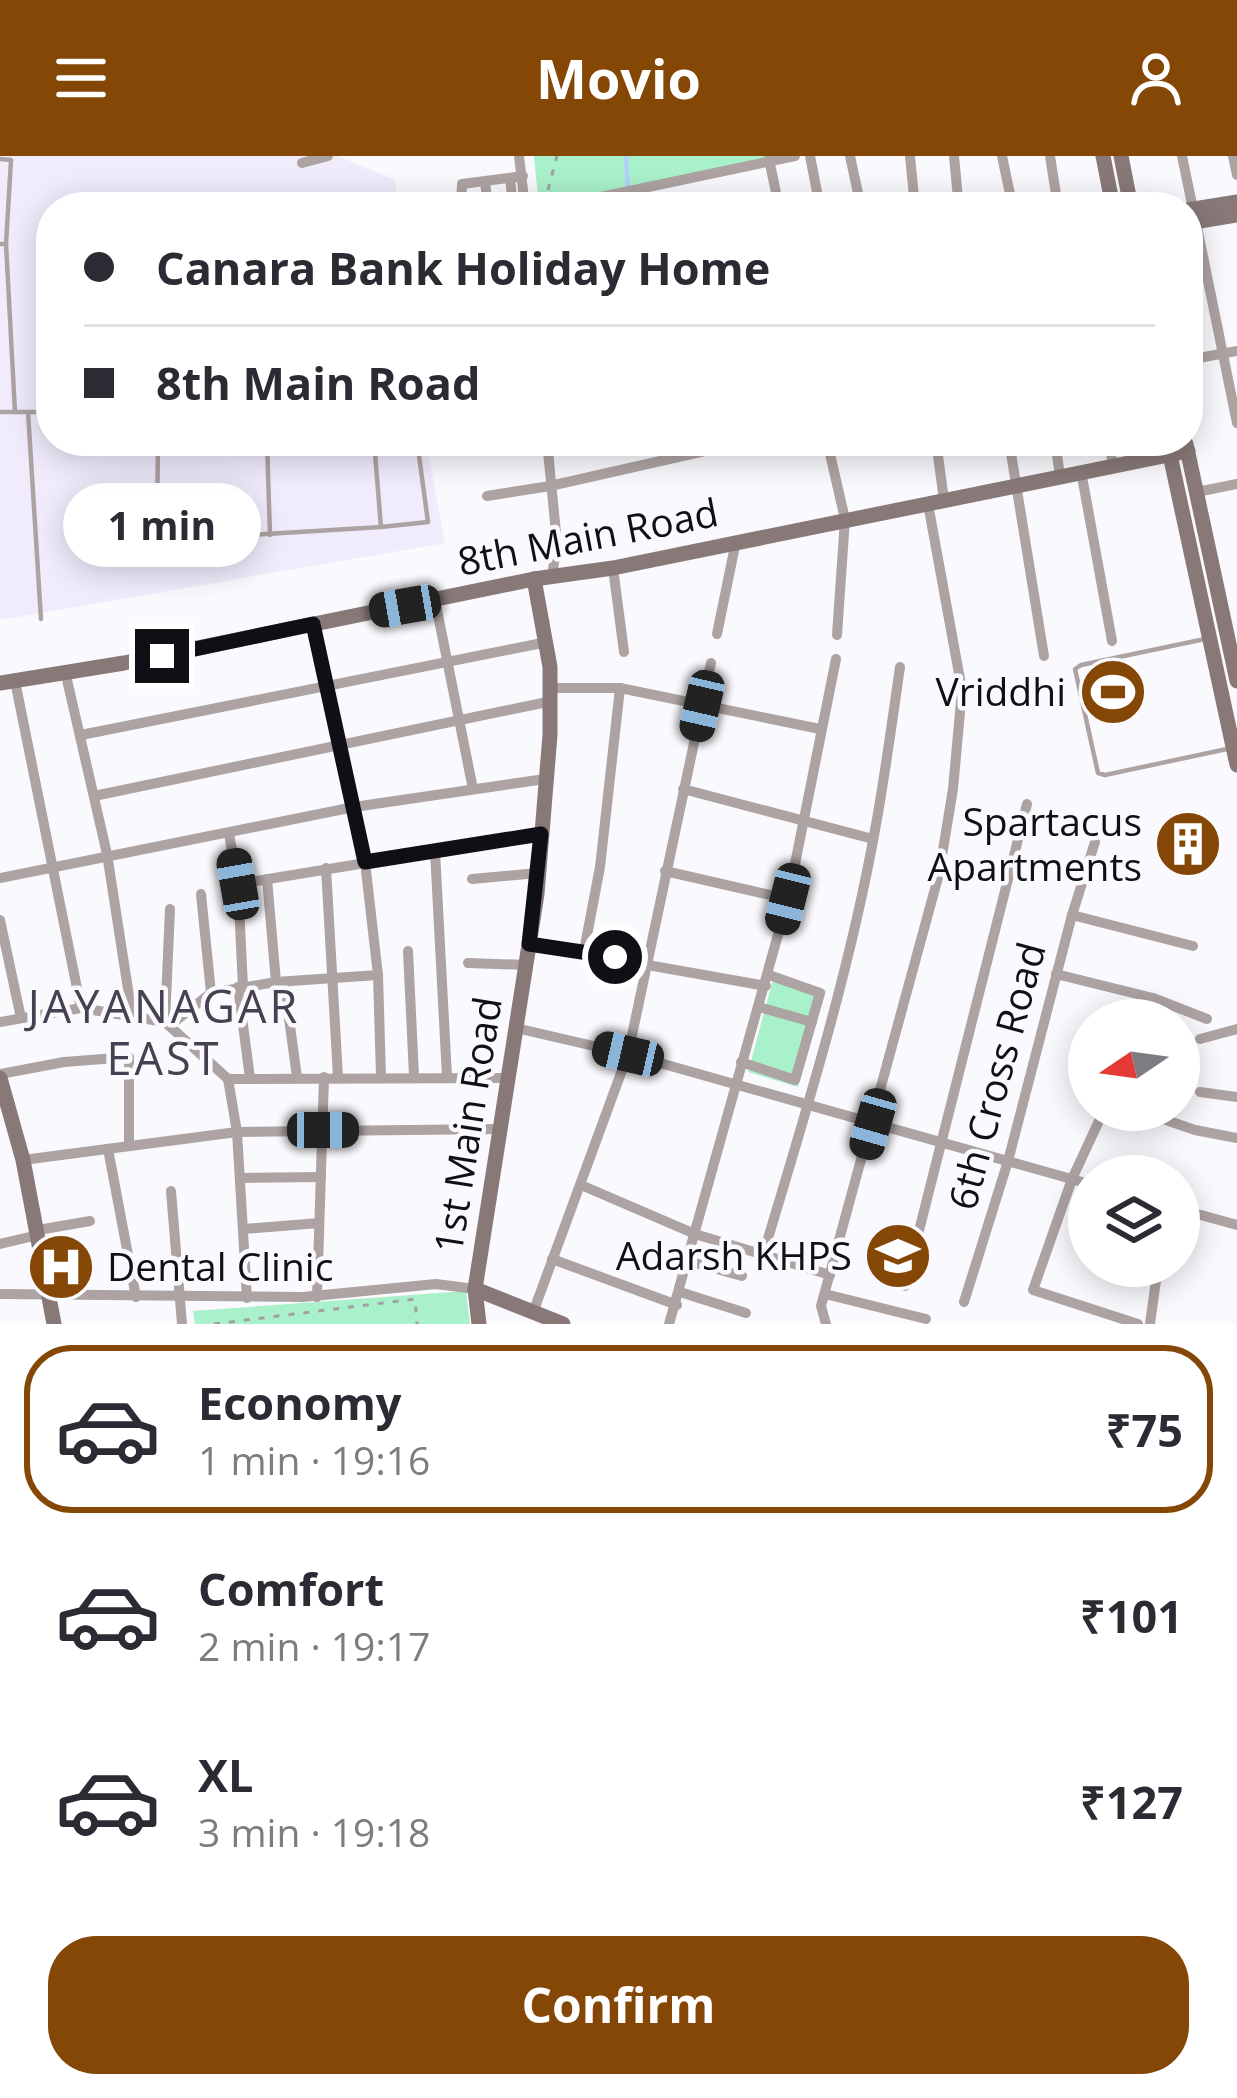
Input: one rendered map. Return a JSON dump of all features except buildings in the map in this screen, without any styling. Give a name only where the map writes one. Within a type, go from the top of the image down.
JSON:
[{"type":"street","points":[[302,163],[324,156]]},
{"type":"street","points":[[519,192],[520,156]]},
{"type":"street","points":[[620,192],[795,156]]},
{"type":"street","points":[[810,156],[817,192]]},
{"type":"street","points":[[850,156],[858,192]]},
{"type":"street","points":[[910,156],[914,192]]},
{"type":"street","points":[[954,156],[957,192]]},
{"type":"street","points":[[1002,156],[1010,192]]},
{"type":"street","points":[[1049,156],[1055,192]]},
{"type":"street","points":[[1103,156],[1110,192]]},
{"type":"street","points":[[1121,156],[1128,192]]},
{"type":"street","points":[[1182,156],[1187,192]]},
{"type":"street","points":[[1233,156],[1237,176]]},
{"type":"street","points":[[769,159],[776,192]]},
{"type":"street","points":[[460,192],[460,186],[516,177]]},
{"type":"street","points":[[485,182],[486,192]]},
{"type":"street","points":[[1203,212],[1237,202]]},
{"type":"street","points":[[1203,216],[1237,215]]},
{"type":"street","points":[[1203,268],[1237,423]]},
{"type":"street","points":[[1203,357],[1237,351]]},
{"type":"street","points":[[543,578],[557,543],[548,456]]},
{"type":"street","points":[[487,496],[683,456]]},
{"type":"street","points":[[830,456],[845,520],[837,635]]},
{"type":"street","points":[[826,1324],[821,1309],[939,874],[953,790],[962,690],[936,502],[936,456]]},
{"type":"street","points":[[1012,456],[1044,656]]},
{"type":"street","points":[[1057,456],[1060,476]]},
{"type":"street","points":[[1111,456],[1113,466]]},
{"type":"street","name":"8th Main Road","points":[[7,682],[613,568],[1147,456]]},
{"type":"street","points":[[1179,456],[1209,638],[1237,765]]},
{"type":"street","points":[[1182,456],[1197,492],[1233,638],[1237,681]]},
{"type":"street","points":[[1081,471],[1112,641]]},
{"type":"street","points":[[1197,492],[1237,484]]},
{"type":"street","points":[[717,634],[736,541]]},
{"type":"street","points":[[613,568],[624,652]]},
{"type":"street","name":"1st Main Road","points":[[479,1324],[476,1289],[538,873],[552,694],[543,578]]},
{"type":"street","points":[[435,600],[473,789]]},
{"type":"street","points":[[313,624],[365,862],[378,975],[381,1076]]},
{"type":"street","points":[[81,735],[547,642]]},
{"type":"street","points":[[669,1324],[788,899],[836,659]]},
{"type":"street","points":[[534,1310],[628,1054],[712,663]]},
{"type":"street","points":[[763,1255],[808,1105],[873,838],[900,668]]},
{"type":"street","points":[[65,670],[107,854],[132,1015]]},
{"type":"street","points":[[7,682],[81,1008]]},
{"type":"street","points":[[584,951],[600,867],[620,688]]},
{"type":"street","points":[[94,796],[460,721],[552,694],[620,688],[820,729]]},
{"type":"street","points":[[0,878],[354,807],[545,779]]},
{"type":"street","points":[[682,789],[873,838]]},
{"type":"street","points":[[905,1286],[1027,804]]},
{"type":"street","points":[[229,834],[238,884],[240,987],[250,1078]]},
{"type":"street","points":[[238,884],[541,834]]},
{"type":"street","points":[[1072,915],[1095,842]]},
{"type":"street","points":[[435,851],[447,1077]]},
{"type":"street","points":[[326,868],[338,1077]]},
{"type":"street","points":[[665,871],[788,899]]},
{"type":"street","points":[[472,879],[538,873]]},
{"type":"street","points":[[267,879],[297,1077]]},
{"type":"street","points":[[202,894],[211,993]]},
{"type":"street","points":[[167,1024],[170,909]]},
{"type":"street","name":"6th Cross Road","points":[[964,1303],[1008,1161],[1072,915],[1193,946]]},
{"type":"street","points":[[0,920],[21,1018]]},
{"type":"street","points":[[529,944],[820,993],[795,1080],[741,1061]]},
{"type":"street","points":[[408,951],[414,1076]]},
{"type":"street","points":[[468,963],[527,965]]},
{"type":"street","points":[[1056,974],[1153,998],[1207,1018]]},
{"type":"street","points":[[167,1024],[211,993],[378,975]]},
{"type":"street","points":[[759,1006],[810,1028],[825,1040]]},
{"type":"street","points":[[0,1022],[81,1008],[132,1015],[167,1024],[228,1079],[237,1132],[247,1298]]},
{"type":"street","points":[[516,1028],[628,1054],[1068,1178]]},
{"type":"street","points":[[1200,1040],[1237,1029]]},
{"type":"street","points":[[54,1324],[38,1232],[0,1076],[64,1062],[129,1058],[129,1146]]},
{"type":"street","points":[[317,1297],[324,1077]]},
{"type":"street","points":[[228,1079],[507,1078]]},
{"type":"street","points":[[1200,1092],[1237,1097]]},
{"type":"street","points":[[22,1160],[237,1132],[499,1129]]},
{"type":"street","points":[[1200,1131],[1237,1138]]},
{"type":"street","points":[[108,1149],[136,1297]]},
{"type":"street","points":[[240,1178],[321,1177]]},
{"type":"street","points":[[581,1185],[695,1234],[830,1276]]},
{"type":"street","points":[[171,1191],[182,1324]]},
{"type":"street","points":[[1068,1191],[1034,1290],[1138,1324]]},
{"type":"street","points":[[1200,1215],[1237,1225]]},
{"type":"street","points":[[0,1244],[90,1221]]},
{"type":"street","points":[[244,1229],[319,1223]]},
{"type":"street","points":[[553,1259],[678,1298],[746,1313]]},
{"type":"street","points":[[688,1261],[742,1276]]},
{"type":"street","points":[[0,1294],[317,1297],[436,1284],[476,1289],[563,1324]]},
{"type":"street","points":[[1150,1324],[1155,1287]]},
{"type":"street","points":[[825,1294],[926,1319]]},
{"type":"lane","points":[[0,159],[11,160],[3,244],[15,412]]},
{"type":"lane","points":[[0,412],[36,412]]},
{"type":"lane","points":[[28,412],[41,619]]},
{"type":"lane","points":[[158,456],[157,529],[169,540],[428,522],[419,456]]},
{"type":"lane","points":[[267,456],[270,535]]},
{"type":"lane","points":[[375,456],[381,527]]},
{"type":"lane","points":[[1209,638],[1081,665],[1076,669],[1083,706],[1098,773],[1105,775],[1233,747]]},
{"type":"path","points":[[548,190],[557,156]]},
{"type":"path","points":[[214,1324],[416,1299],[417,1324]]},
{"type":"shaded area","points":[[0,156],[338,156],[395,180],[396,192],[36,192],[36,456],[429,456],[445,543],[0,620]]},
{"type":"green space","points":[[534,156],[765,156],[766,160],[611,192],[538,192]]},
{"type":"green space","points":[[774,976],[826,990],[798,1087],[748,1072]]},
{"type":"green space","points":[[466,1291],[470,1324],[195,1324],[193,1311]]},
{"type":"waterway","points":[[626,156],[628,188]]},
{"type":"place","name":"Vriddhi","points":[[1113,692]]},
{"type":"place","name":"Spartacus Apartments","points":[[1188,844]]},
{"type":"place","name":"Adarsh KHPS","points":[[898,1256]]},
{"type":"place","name":"Dental Clinic","points":[[61,1267]]},
{"type":"district","name":"JAYANAGAR EAST","points":[[164,1033]]},
{"type":"route","points":[[162,656],[313,624],[365,862],[541,834],[529,944],[615,957]]}]
